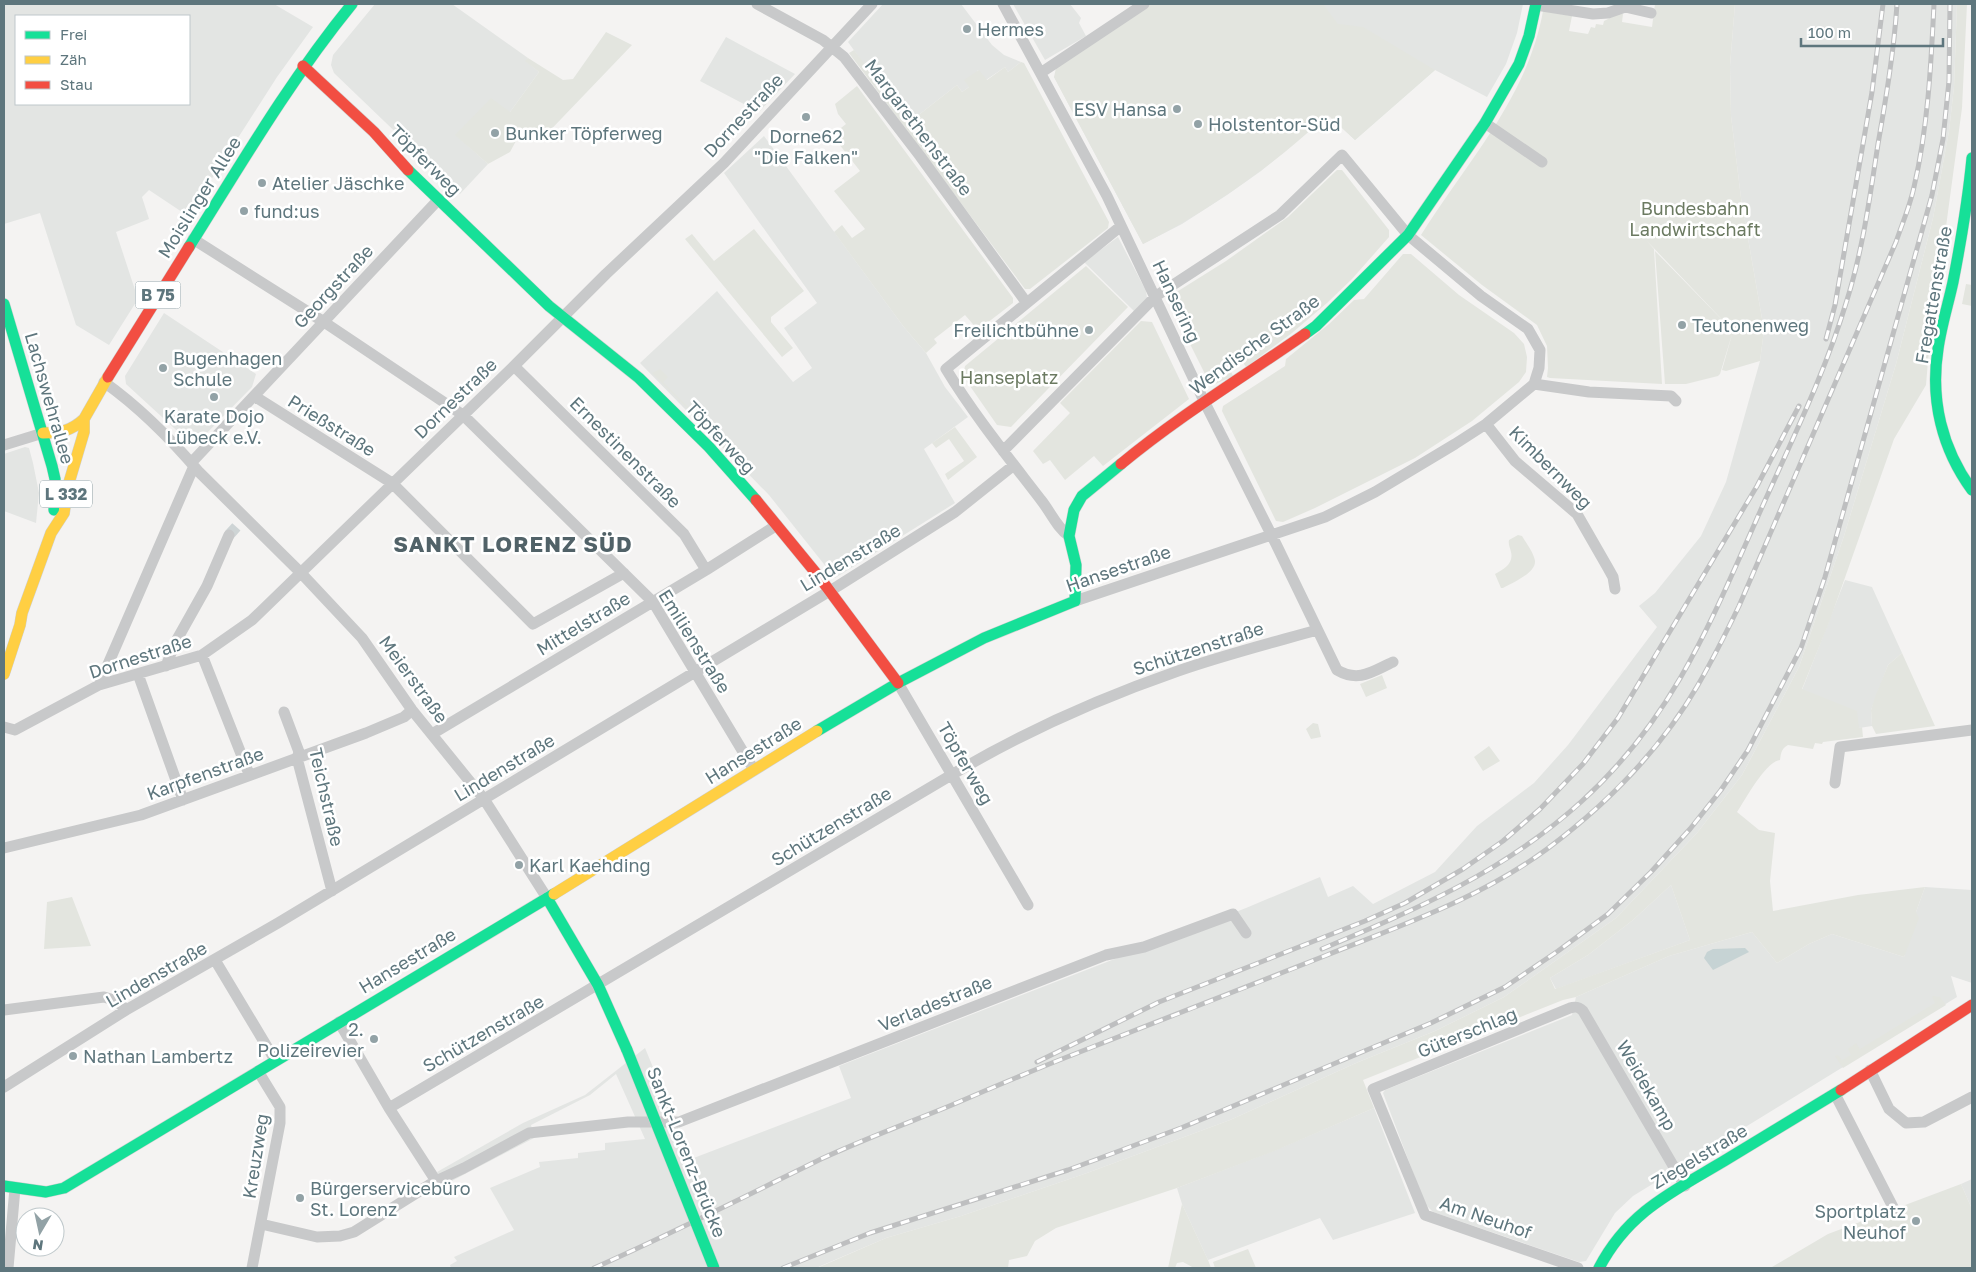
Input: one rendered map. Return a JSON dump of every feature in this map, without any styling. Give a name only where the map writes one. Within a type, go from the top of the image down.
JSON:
[{"type":"main road","name":"Moislinger Allee","points":[[4,674],[20,625],[22,612],[51,532],[64,513],[68,486],[84,432],[84,419],[104,382],[303,66],[352,4]]},
{"type":"main road","name":"Wendische Straße","points":[[1075,601],[1076,565],[1069,536],[1074,510],[1082,496],[1204,401],[1316,326],[1408,235],[1485,123],[1518,64],[1529,36],[1536,4]]},
{"type":"main road","name":"Töpferweg","points":[[303,66],[374,132],[399,161],[549,306],[630,370],[709,447],[777,525],[830,590],[898,683]]},
{"type":"main road","name":"Fregattenstraße","points":[[1972,158],[1972,171],[1953,282],[1938,350],[1936,388],[1940,418],[1949,449],[1972,490]]},
{"type":"main road","name":"Lachswehrallee","points":[[4,304],[55,479],[55,503],[51,532]]},
{"type":"main road","name":"B 75","points":[[43,433],[64,433],[70,431],[84,419]]},
{"type":"main road","name":"Hansestraße","points":[[10,1187],[46,1192],[64,1188],[547,898],[898,683],[984,638],[1075,601]]},
{"type":"main road","name":"Moislinger Allee","points":[[4,649],[11,623],[22,612]]},
{"type":"main road","name":"Meierstraße","points":[[547,898],[598,985],[627,1050]]},
{"type":"main road","name":"Ziegelstraße","points":[[1599,1268],[1609,1248],[1630,1223],[1654,1203],[1835,1094],[1972,1005]]},
{"type":"main road","name":"Sankt-Lorenz-Brücke","points":[[627,1050],[714,1268]]},
{"type":"street","name":"Margarethenstraße","points":[[757,4],[832,46],[844,56],[1026,302]]},
{"type":"street","name":"Dornestraße","points":[[4,727],[15,730],[99,685],[202,655],[252,620],[724,163],[872,4]]},
{"type":"street","name":"Hansering","points":[[1003,4],[1042,72],[1121,226],[1156,296],[1204,401],[1272,535],[1337,670],[1354,677],[1362,676],[1393,662]]},
{"type":"street","points":[[1042,72],[1144,4]]},
{"type":"street","points":[[1536,4],[1593,14],[1608,13],[1625,8],[1651,13]]},
{"type":"street","points":[[1485,123],[1542,162]]},
{"type":"street","points":[[1003,451],[1156,296],[1280,215],[1342,155],[1408,235],[1481,296],[1528,328],[1540,350],[1534,384],[1589,392],[1671,396],[1676,401]]},
{"type":"street","name":"Georgstraße","points":[[99,685],[193,464],[254,396],[439,199]]},
{"type":"street","points":[[1069,536],[1063,531],[1003,451],[946,369],[1121,226]]},
{"type":"street","name":"Emilienstraße","points":[[193,239],[324,322],[463,415],[653,602],[754,770]]},
{"type":"street","name":"Ernestinenstraße","points":[[514,366],[684,534],[706,570]]},
{"type":"street","name":"Meierstraße","points":[[104,382],[139,411],[184,453],[241,521],[300,574],[362,638],[412,710],[484,799],[547,898]]},
{"type":"street","name":"Hansestraße","points":[[1075,601],[1325,516],[1375,492],[1486,424],[1534,384]]},
{"type":"street","name":"Prießstraße","points":[[254,396],[392,483],[533,624],[624,573]]},
{"type":"street","name":"Kimbernweg","points":[[1486,424],[1515,461],[1577,514],[1608,568],[1615,589]]},
{"type":"street","points":[[4,445],[43,433]]},
{"type":"street","name":"Lindenstraße","points":[[4,1087],[126,1010],[332,891],[830,590],[955,512],[1014,465]]},
{"type":"street","points":[[1052,514],[1074,510]]},
{"type":"street","name":"Mittelstraße","points":[[432,734],[706,570],[777,525]]},
{"type":"street","points":[[166,666],[175,643],[207,586],[229,535]]},
{"type":"street","name":"Schützenstraße","points":[[389,1108],[952,774],[1046,724],[1121,692],[1230,654],[1317,630]]},
{"type":"street","points":[[202,655],[249,774]]},
{"type":"street","points":[[138,674],[183,800]]},
{"type":"street","name":"Töpferweg","points":[[898,683],[1028,905]]},
{"type":"street","name":"Karpfenstraße","points":[[4,848],[140,815],[366,733],[404,716],[412,710]]},
{"type":"street","name":"Teichstraße","points":[[284,712],[299,752],[297,758],[332,891]]},
{"type":"street","points":[[1834,784],[1840,747],[1972,730]]},
{"type":"street","name":"Verladestraße","points":[[436,1181],[464,1168],[529,1132],[628,1122],[678,1122],[1106,955],[1144,947],[1233,914],[1246,933]]},
{"type":"street","points":[[215,960],[275,1060]]},
{"type":"street","points":[[4,1010],[104,997],[117,1001],[126,1010]]},
{"type":"street","name":"Güterschlag","points":[[1373,1089],[1574,1006]]},
{"type":"street","name":"Weidekamp","points":[[1574,1006],[1583,1011],[1684,1186]]},
{"type":"street","points":[[261,1224],[317,1237],[340,1236],[362,1227],[436,1181],[389,1108],[339,1022]]},
{"type":"street","points":[[1870,1070],[1889,1109],[1906,1124],[1924,1122],[1972,1097]]},
{"type":"street","name":"Kreuzweg","points":[[252,1268],[281,1114],[280,1107],[258,1071]]},
{"type":"street","name":"Am Neuhof","points":[[1373,1089],[1425,1215],[1578,1268]]},
{"type":"street","points":[[1835,1094],[1895,1211]]},
{"type":"street","points":[[8,1268],[10,1187]]},
{"type":"shaded area","points":[[4,4],[274,4],[313,27],[277,77],[188,216],[149,190],[142,197],[149,219],[116,232],[138,299],[109,345],[76,325],[40,213],[4,224]]},
{"type":"shaded area","points":[[375,4],[452,4],[528,58],[526,61],[539,72],[510,112],[456,135],[488,164],[460,194],[334,73],[331,65],[333,55]]},
{"type":"shaded area","points":[[883,4],[961,4],[992,45],[1004,55],[1021,62],[1008,72],[1005,67],[986,80],[978,70],[969,87],[962,92],[957,85],[907,124],[848,42]]},
{"type":"shaded area","points":[[1013,4],[1070,4],[1081,18],[1079,23],[1086,36],[1045,60]]},
{"type":"shaded area","name":"Holstentor-Süd","points":[[1151,4],[1523,4],[1517,33],[1506,64],[1487,97],[1435,70],[1355,140],[1328,115],[1261,171],[1227,195],[1182,224],[1143,244],[1054,77]]},
{"type":"shaded area","points":[[1735,4],[1957,4],[1954,87],[1949,131],[1933,218],[1896,364],[1844,536],[1799,667],[1742,775],[1697,833],[1616,918],[1504,997],[1435,1031],[1356,1063],[1230,1120],[1087,1173],[961,1216],[886,1238],[816,1268],[451,1268],[450,1265],[457,1261],[454,1257],[514,1230],[490,1188],[540,1167],[539,1162],[578,1158],[578,1153],[605,1150],[605,1143],[645,1139],[616,1074],[590,1095],[531,1125],[534,1138],[444,1185],[437,1172],[523,1123],[585,1095],[645,1048],[691,1159],[851,1098],[839,1066],[1246,908],[1320,877],[1328,897],[1353,886],[1373,904],[1435,872],[1477,826],[1534,783],[1568,745],[1657,627],[1639,606],[1655,593],[1701,536],[1726,482],[1760,361],[1764,330],[1741,198],[1731,116],[1730,66]]},
{"type":"shaded area","points":[[726,37],[795,74],[759,112],[700,81]]},
{"type":"shaded area","points":[[764,136],[903,326],[926,353],[945,387],[968,417],[924,449],[955,503],[835,578],[769,495],[640,363],[717,291],[793,382],[812,368],[784,328],[817,303],[724,173]]},
{"type":"shaded area","points":[[1118,237],[1146,291],[1147,298],[1134,311],[1084,262]]},
{"type":"shaded area","name":"Bugenhagen Schule","points":[[164,313],[256,374],[252,387],[201,439],[192,433],[186,439],[126,384],[125,376]]},
{"type":"shaded area","points":[[25,447],[29,448],[39,493],[36,523],[4,511],[4,454]]},
{"type":"shaded area","points":[[1845,580],[1872,587],[1902,653],[1888,665],[1871,710],[1872,726],[1859,728],[1802,690]]},
{"type":"shaded area","points":[[1671,885],[1690,940],[1556,989],[1550,978],[1588,955],[1633,920]]},
{"type":"shaded area","points":[[1925,887],[1972,890],[1972,983],[1951,976],[1957,997],[1633,1196],[1615,1213],[1586,1261],[1579,1262],[1433,1212],[1425,1204],[1383,1093],[1385,1090],[1572,1015],[1576,997],[1669,956],[1752,932],[1777,963],[1809,944],[1832,934],[1904,957]]},
{"type":"shaded area","points":[[1745,948],[1749,952],[1713,970],[1704,958],[1707,952],[1713,949]]},
{"type":"shaded area","points":[[1374,1108],[1415,1213],[1333,1240],[1320,1218],[1208,1260],[1182,1204],[1177,1188],[1276,1150]]},
{"type":"shaded area","points":[[1972,1179],[1972,1209],[1961,1184]]},
{"type":"green space","name":"Holstentor-Süd","points":[[1151,4],[1323,4],[1338,24],[1363,27],[1435,70],[1355,140],[1328,115],[1278,158],[1218,201],[1143,244],[1054,77],[1056,68]]},
{"type":"green space","name":"Bundesbahn Landwirtschaft","points":[[1655,4],[1735,4],[1730,65],[1731,116],[1741,198],[1764,330],[1760,361],[1726,371],[1722,370],[1733,331],[1647,241],[1654,249],[1662,384],[1550,378],[1547,377],[1547,346],[1537,325],[1482,285],[1421,235],[1510,101],[1524,72],[1535,42],[1543,11],[1572,16],[1569,31],[1588,34],[1591,27],[1595,28],[1596,24],[1603,25],[1604,21],[1620,13],[1623,14],[1622,22],[1652,27]]},
{"type":"green space","points":[[1957,4],[1967,4],[1962,108],[1945,234],[1944,281],[1929,349],[1926,385],[1894,439],[1830,620],[1802,689],[1857,711],[1859,728],[1862,727],[1863,737],[1823,742],[1822,744],[1815,743],[1813,749],[1788,745],[1781,753],[1780,760],[1774,762],[1762,774],[1737,812],[1759,830],[1775,833],[1770,881],[1773,911],[1858,895],[1925,887],[1916,912],[1919,918],[1904,957],[1832,934],[1809,944],[1777,963],[1752,932],[1669,956],[1576,997],[1563,1000],[1363,1080],[1374,1108],[1277,1150],[1177,1188],[1056,1228],[1035,1241],[1027,1256],[1009,1260],[1008,1268],[817,1268],[886,1238],[961,1216],[1087,1173],[1230,1120],[1356,1063],[1435,1031],[1504,997],[1616,918],[1697,833],[1742,775],[1799,667],[1844,536],[1896,364],[1933,218],[1949,131],[1954,87]],"holes":[[[1671,885],[1690,940],[1555,989],[1550,978],[1588,955],[1633,920]]]},
{"type":"green space","points":[[606,32],[632,45],[539,142],[523,128],[510,152],[488,164],[455,135],[491,98],[510,112],[539,72],[525,61],[528,58],[563,80],[573,79]]},
{"type":"green space","points":[[854,50],[892,100],[907,124],[957,85],[962,92],[969,87],[964,80],[979,70],[987,80],[1005,67],[1008,72],[1021,62],[1024,63],[1109,222],[1108,228],[1030,289],[1025,289],[849,53]]},
{"type":"green space","points":[[857,86],[1013,298],[1013,303],[978,330],[965,315],[934,339],[937,343],[926,353],[903,326],[834,232],[842,225],[852,238],[865,229],[834,191],[860,171],[832,135],[846,124],[838,114],[835,104]]},
{"type":"green space","points":[[1337,170],[1342,170],[1389,230],[1389,237],[1352,279],[1292,333],[1246,367],[1238,355],[1227,363],[1233,376],[1211,386],[1167,298],[1226,261],[1288,217]]},
{"type":"green space","points":[[754,229],[804,291],[771,317],[771,322],[793,348],[782,357],[685,239],[692,234],[714,261]]},
{"type":"green space","points":[[1655,251],[1733,331],[1718,376],[1686,384],[1665,384]]},
{"type":"green space","points":[[1403,254],[1411,254],[1459,295],[1514,333],[1524,344],[1527,357],[1526,372],[1519,382],[1472,421],[1415,458],[1315,508],[1283,522],[1276,521],[1222,411],[1223,406],[1285,366],[1286,359],[1329,324],[1354,300],[1364,299]]},
{"type":"green space","name":"Hanseplatz","points":[[1086,266],[1128,307],[1011,427],[997,425],[963,376],[965,366]]},
{"type":"green space","points":[[1966,284],[1972,285],[1972,306],[1962,304]]},
{"type":"green space","points":[[1141,321],[1152,322],[1189,399],[1103,466],[1094,456],[1065,480],[1050,460],[1043,464],[1033,451],[1070,413],[1060,403]]},
{"type":"green space","points":[[660,369],[668,377],[663,382],[702,423],[652,373]]},
{"type":"green space","points":[[955,427],[977,457],[948,480],[945,474],[964,461],[949,439],[936,448],[932,443]]},
{"type":"green space","points":[[1518,535],[1522,536],[1532,551],[1535,561],[1534,565],[1532,570],[1523,577],[1501,588],[1495,574],[1511,560],[1509,540]]},
{"type":"green space","points":[[1902,653],[1935,726],[1876,734],[1872,726],[1871,710],[1875,697],[1888,665]]},
{"type":"green space","points":[[1382,675],[1387,688],[1366,697],[1360,684]]},
{"type":"green space","points":[[1313,723],[1318,724],[1321,737],[1311,739],[1306,729]]},
{"type":"green space","points":[[1489,746],[1500,761],[1483,771],[1474,757]]},
{"type":"green space","points":[[72,897],[91,946],[44,949],[47,902]]},
{"type":"green space","points":[[1933,996],[1940,997],[1946,1005],[1843,1068],[1835,1056],[1838,1055],[1842,1060],[1851,1055],[1848,1049],[1856,1043],[1860,1049],[1935,1003]]},
{"type":"green space","name":"Sportplatz Neuhof","points":[[1961,1184],[1972,1209],[1972,1268],[1772,1268],[1828,1234]]},
{"type":"green space","points":[[1182,1204],[1211,1268],[1194,1268],[1183,1262],[1177,1263],[1175,1268],[1168,1268]]},
{"type":"green space","points":[[1248,1249],[1256,1268],[1215,1268],[1213,1262]]},
{"type":"tunnel","points":[[229,535],[238,525]]},
{"type":"railway","points":[[1826,339],[1835,305],[1872,92],[1883,4]]},
{"type":"railway","points":[[1322,949],[1392,919],[1458,887],[1522,848],[1552,826],[1582,801],[1640,739],[1684,672],[1721,600],[1804,413],[1838,329],[1862,242],[1889,74],[1897,4]]},
{"type":"railway","points":[[594,1268],[852,1145],[1052,1063],[1384,933],[1468,896],[1522,866],[1547,849],[1611,795],[1650,753],[1683,709],[1719,646],[1739,606],[1896,242],[1912,194],[1923,142],[1934,4]]},
{"type":"railway","points":[[783,1268],[870,1233],[1068,1170],[1181,1128],[1431,1023],[1505,987],[1558,951],[1608,914],[1651,872],[1690,829],[1721,790],[1748,750],[1801,648],[1825,577],[1932,195],[1943,139],[1949,81],[1950,4]]},
{"type":"railway","points":[[1037,1062],[1159,1002],[1365,921],[1405,903],[1463,869],[1503,841],[1540,809],[1583,764],[1618,718],[1757,486],[1799,406]]},
{"type":"traffic: fast","points":[[189,247],[287,92],[352,4]]},
{"type":"traffic: fast","points":[[1305,334],[1316,326],[1408,235],[1485,123],[1519,64],[1529,36],[1536,4]]},
{"type":"traffic: fast","points":[[1972,158],[1959,251],[1939,341],[1936,368],[1937,405],[1946,441],[1953,458],[1972,490]]},
{"type":"traffic: fast","points":[[408,170],[549,306],[639,378],[709,447],[756,500]]},
{"type":"traffic: fast","points":[[4,304],[52,466],[55,479],[54,510]]},
{"type":"traffic: fast","points":[[817,731],[898,683],[984,638],[1075,601],[1076,565],[1069,536],[1074,510],[1082,496],[1121,464]]},
{"type":"traffic: fast","points":[[4,1186],[46,1192],[64,1188],[554,894]]},
{"type":"traffic: fast","points":[[547,898],[598,985],[627,1050]]},
{"type":"traffic: fast","points":[[627,1050],[714,1268]]},
{"type":"traffic: fast","points":[[1599,1268],[1623,1232],[1653,1205],[1841,1090]]},
{"type":"traffic: slow","points":[[4,674],[22,613],[51,533],[64,513],[68,486],[84,432],[84,419],[108,377]]},
{"type":"traffic: slow","points":[[43,433],[65,430],[84,419]]},
{"type":"traffic: slow","points":[[554,894],[817,731]]},
{"type":"traffic: jam","points":[[303,66],[374,132],[408,170]]},
{"type":"traffic: jam","points":[[108,377],[189,247]]},
{"type":"traffic: jam","points":[[1121,464],[1188,413],[1305,334]]},
{"type":"traffic: jam","points":[[756,500],[820,578],[898,683]]},
{"type":"traffic: jam","points":[[1841,1090],[1972,1005]]},
{"type":"place","name":"Hermes","points":[[967,29]]},
{"type":"place","name":"ESV Hansa","points":[[1177,109]]},
{"type":"place","name":"Dorne62 \"Die Falken\"","points":[[806,117]]},
{"type":"place","name":"Holstentor-Süd","points":[[1198,124]]},
{"type":"place","name":"Bunker Töpferweg","points":[[495,133]]},
{"type":"place","name":"Atelier Jäschke","points":[[262,183]]},
{"type":"place","name":"fund:us","points":[[244,211]]},
{"type":"place","name":"Teutonenweg","points":[[1682,325]]},
{"type":"place","name":"Freilichtbühne","points":[[1089,330]]},
{"type":"place","name":"Bugenhagen Schule","points":[[163,368]]},
{"type":"place","name":"Karate Dojo Lübeck e.V.","points":[[214,397]]},
{"type":"place","name":"Karl Kaehding","points":[[519,865]]},
{"type":"place","name":"2. Polizeirevier","points":[[374,1039]]},
{"type":"place","name":"Nathan Lambertz","points":[[73,1056]]},
{"type":"place","name":"Bürgerservicebüro St. Lorenz","points":[[300,1198]]},
{"type":"place","name":"Sportplatz Neuhof","points":[[1916,1221]]},
{"type":"district","name":"SANKT LORENZ SÜD","points":[[513,543]]}]
